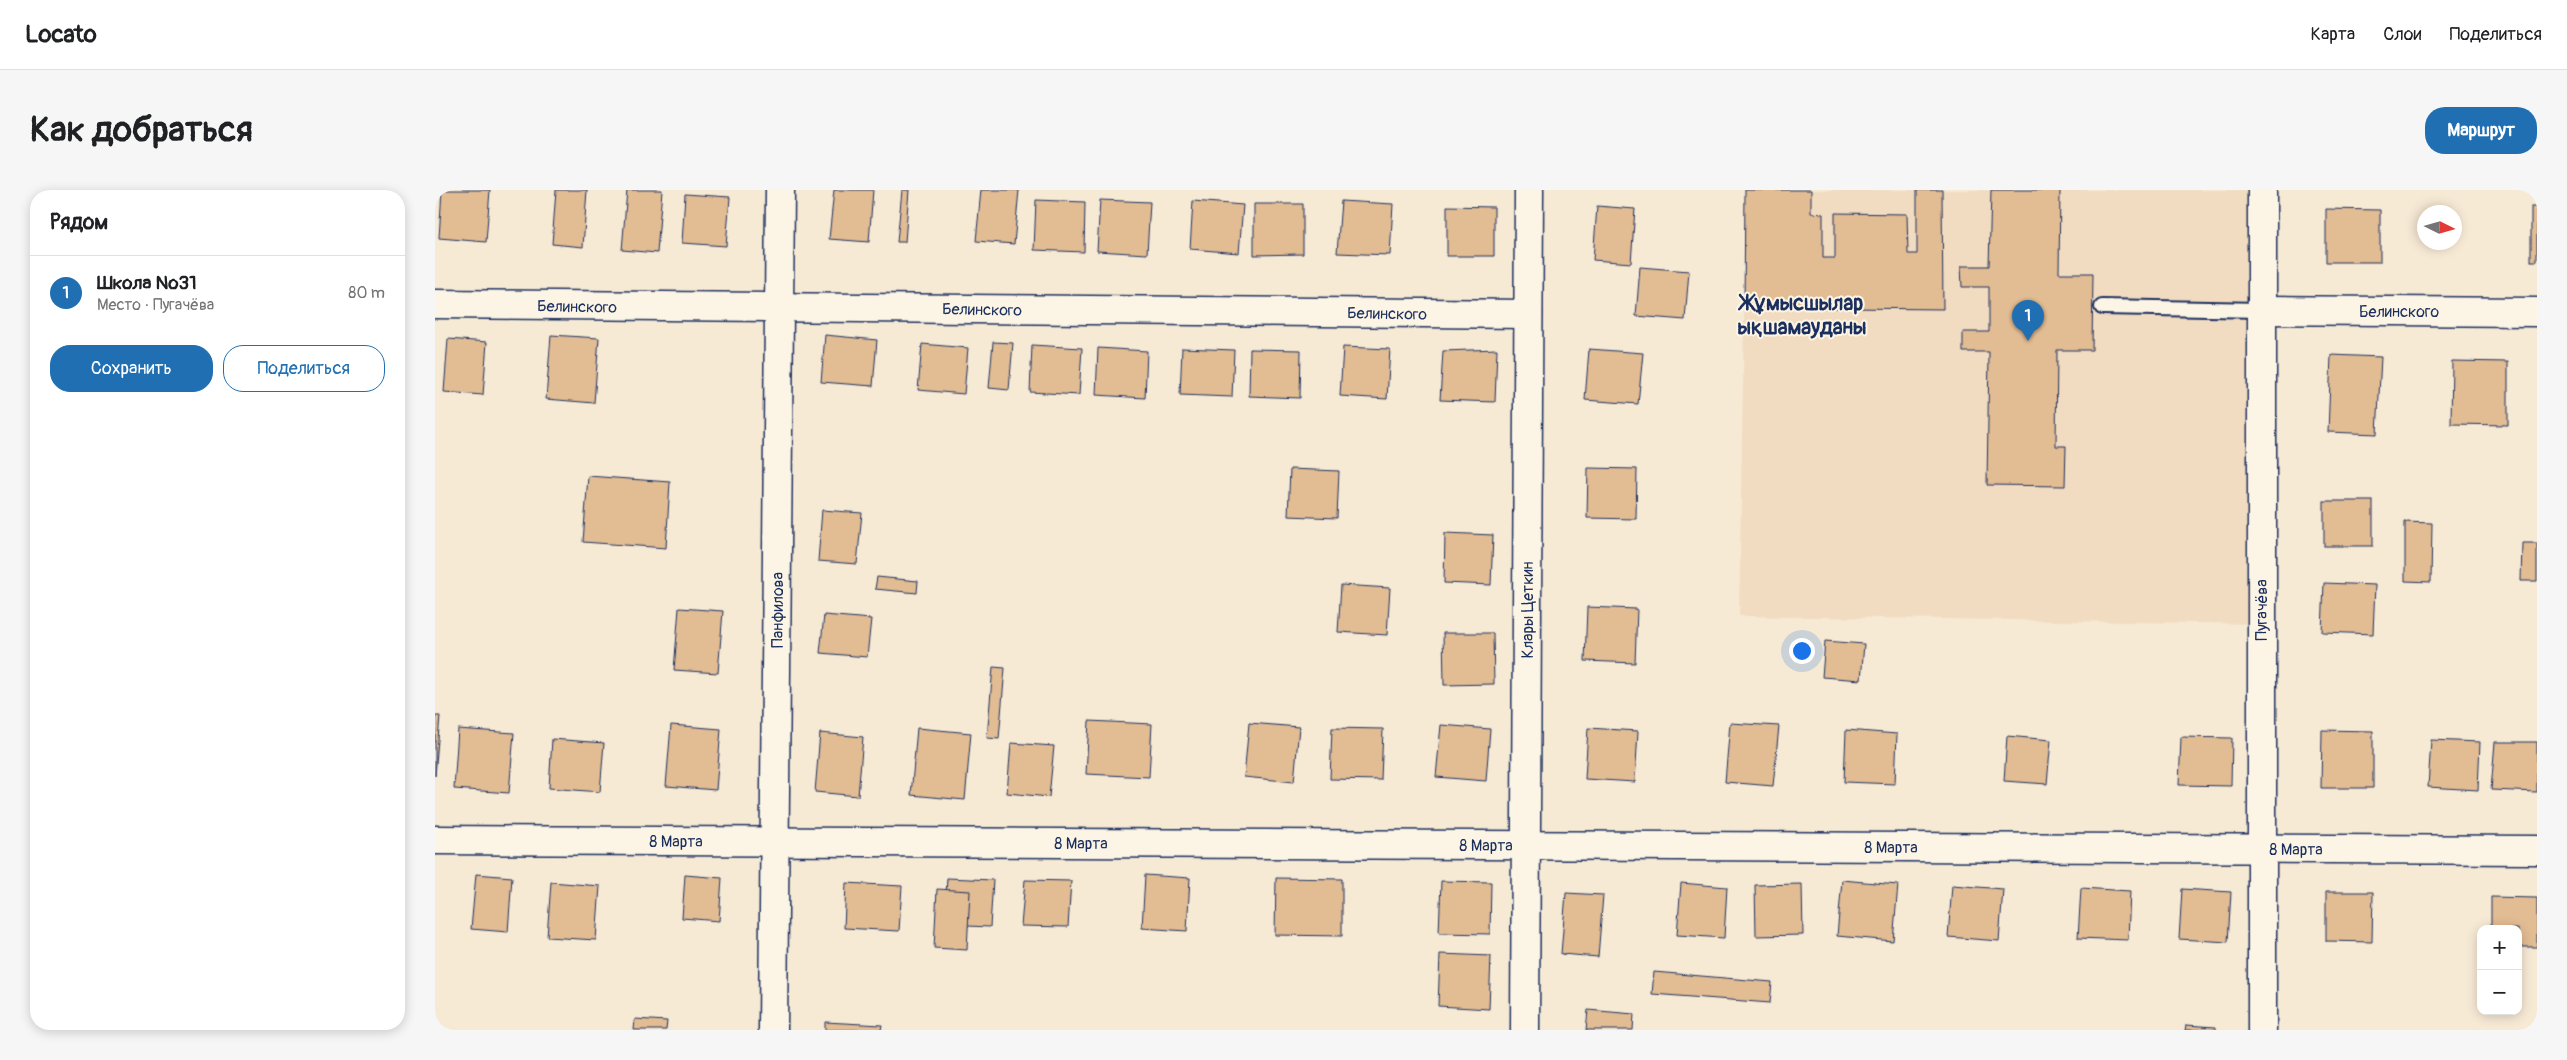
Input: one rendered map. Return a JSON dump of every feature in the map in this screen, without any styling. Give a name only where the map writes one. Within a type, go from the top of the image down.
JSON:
[{"type":"street","name":"Панфилова","points":[[773,1030],[781,190]]},
{"type":"street","name":"Клары Цеткин","points":[[1525,1030],[1529,190]]},
{"type":"street","name":"Пугачёва","points":[[2262,190],[2262,1030]]},
{"type":"street","name":"Белинского","points":[[435,304],[1528,314]]},
{"type":"street","name":"Белинского","points":[[2262,310],[2537,312]]},
{"type":"street","name":"8 Марта","points":[[435,840],[2537,850]]},
{"type":"lane","points":[[2102,307],[2262,310]]},
{"type":"shaded area","points":[[1746,190],[2262,190],[2261,624],[1739,616]]},
{"type":"building","points":[[442,190],[490,190],[486,242],[439,238]]},
{"type":"building","points":[[556,190],[587,190],[583,247],[552,244]]},
{"type":"building","points":[[627,190],[662,190],[657,253],[622,250]]},
{"type":"building","points":[[834,190],[873,190],[869,242],[829,239]]},
{"type":"building","points":[[902,190],[909,190],[905,242],[897,242]]},
{"type":"building","points":[[981,190],[1019,190],[1014,244],[976,241]]},
{"type":"building","points":[[1745,190],[1811,190],[1811,213],[1823,214],[1823,258],[1835,258],[1835,213],[1907,214],[1908,254],[1917,254],[1917,190],[1942,190],[1943,309],[1744,307]]},
{"type":"building","points":[[1991,190],[2060,190],[2059,273],[2093,273],[2092,350],[2057,350],[2056,446],[2066,446],[2065,486],[1987,485],[1989,352],[1963,352],[1963,332],[1989,332],[1989,287],[1962,287],[1961,266],[1989,266]]},
{"type":"building","points":[[685,194],[730,197],[726,246],[682,243]]},
{"type":"building","points":[[1036,200],[1085,202],[1084,252],[1034,250]]},
{"type":"building","points":[[1100,200],[1150,202],[1147,254],[1097,251]]},
{"type":"building","points":[[1193,201],[1243,205],[1239,253],[1190,249]]},
{"type":"building","points":[[1341,201],[1393,204],[1390,255],[1337,253]]},
{"type":"building","points":[[1254,204],[1303,204],[1303,254],[1254,255]]},
{"type":"building","points":[[1447,206],[1494,207],[1494,256],[1447,256]]},
{"type":"building","points":[[1597,206],[1635,209],[1631,263],[1593,260]]},
{"type":"building","points":[[2531,207],[2537,207],[2537,261],[2531,261]]},
{"type":"building","points":[[2326,209],[2380,210],[2380,262],[2326,262]]},
{"type":"building","points":[[1640,267],[1689,271],[1685,320],[1636,316]]},
{"type":"building","points":[[551,335],[599,338],[594,403],[546,399]]},
{"type":"building","points":[[825,335],[877,340],[873,386],[821,382]]},
{"type":"building","points":[[448,339],[487,342],[483,395],[444,392]]},
{"type":"building","points":[[993,342],[1013,343],[1009,390],[989,388]]},
{"type":"building","points":[[922,344],[968,348],[964,394],[918,390]]},
{"type":"building","points":[[1032,345],[1082,348],[1079,395],[1030,392]]},
{"type":"building","points":[[1343,347],[1390,349],[1387,399],[1340,396]]},
{"type":"building","points":[[1098,348],[1147,351],[1145,398],[1096,395]]},
{"type":"building","points":[[1182,348],[1234,350],[1232,397],[1180,395]]},
{"type":"building","points":[[1250,349],[1301,350],[1300,398],[1249,396]]},
{"type":"building","points":[[1497,349],[1495,402],[1440,400],[1443,351]]},
{"type":"building","points":[[1589,349],[1643,353],[1638,404],[1585,400]]},
{"type":"building","points":[[2331,355],[2381,357],[2377,434],[2328,432]]},
{"type":"building","points":[[2452,361],[2508,362],[2508,425],[2451,424]]},
{"type":"building","points":[[1588,468],[1637,469],[1636,519],[1587,518]]},
{"type":"building","points":[[1290,469],[1339,471],[1337,518],[1288,516]]},
{"type":"building","points":[[588,476],[670,482],[666,548],[583,542]]},
{"type":"building","points":[[2324,501],[2373,501],[2373,546],[2324,546]]},
{"type":"building","points":[[822,510],[862,513],[857,564],[818,561]]},
{"type":"building","points":[[2405,522],[2432,523],[2431,582],[2405,581]]},
{"type":"building","points":[[1445,533],[1493,535],[1491,585],[1444,583]]},
{"type":"building","points":[[2522,543],[2537,543],[2537,581],[2521,581]]},
{"type":"building","points":[[877,577],[918,581],[917,593],[875,589]]},
{"type":"building","points":[[2324,583],[2375,585],[2373,634],[2322,632]]},
{"type":"building","points":[[1341,585],[1390,588],[1387,635],[1338,632]]},
{"type":"building","points":[[1587,607],[1637,609],[1635,663],[1585,661]]},
{"type":"building","points":[[679,608],[723,611],[718,673],[674,670]]},
{"type":"building","points":[[824,615],[871,619],[867,657],[820,653]]},
{"type":"building","points":[[1443,633],[1493,633],[1494,684],[1444,685]]},
{"type":"building","points":[[1825,641],[1864,644],[1861,680],[1822,677]]},
{"type":"building","points":[[993,667],[1005,668],[999,739],[987,738]]},
{"type":"building","points":[[435,716],[440,716],[435,776]]},
{"type":"building","points":[[1089,721],[1152,724],[1149,777],[1086,774]]},
{"type":"building","points":[[1249,723],[1299,727],[1294,782],[1244,777]]},
{"type":"building","points":[[1730,723],[1779,726],[1773,786],[1725,782]]},
{"type":"building","points":[[671,725],[721,729],[716,790],[666,786]]},
{"type":"building","points":[[1441,725],[1490,729],[1486,781],[1436,777]]},
{"type":"building","points":[[917,728],[971,733],[965,800],[911,795]]},
{"type":"building","points":[[1332,728],[1383,729],[1381,780],[1330,779]]},
{"type":"building","points":[[1588,728],[1638,731],[1635,782],[1585,779]]},
{"type":"building","points":[[458,729],[514,733],[509,793],[454,789]]},
{"type":"building","points":[[1846,730],[1897,734],[1895,784],[1844,782]]},
{"type":"building","points":[[2322,730],[2373,731],[2373,788],[2321,788]]},
{"type":"building","points":[[820,733],[863,737],[858,796],[815,792]]},
{"type":"building","points":[[2007,736],[2051,740],[2047,784],[2004,781]]},
{"type":"building","points":[[2181,737],[2232,738],[2231,786],[2179,785]]},
{"type":"building","points":[[552,739],[604,743],[600,792],[549,788]]},
{"type":"building","points":[[2431,740],[2480,742],[2478,790],[2428,787]]},
{"type":"building","points":[[2495,742],[2537,742],[2537,792],[2491,790]]},
{"type":"building","points":[[1011,743],[1054,746],[1049,797],[1007,793]]},
{"type":"building","points":[[476,874],[512,877],[508,932],[471,929]]},
{"type":"building","points":[[685,875],[722,878],[719,921],[682,918]]},
{"type":"building","points":[[1145,875],[1190,878],[1187,931],[1142,928]]},
{"type":"building","points":[[947,878],[993,880],[990,927],[944,925]]},
{"type":"building","points":[[1276,878],[1342,879],[1342,936],[1275,935]]},
{"type":"building","points":[[1025,880],[1071,881],[1068,927],[1021,926]]},
{"type":"building","points":[[1842,880],[1898,885],[1893,941],[1837,936]]},
{"type":"building","points":[[1441,881],[1491,882],[1490,934],[1439,933]]},
{"type":"building","points":[[551,882],[600,886],[596,940],[547,937]]},
{"type":"building","points":[[846,883],[902,886],[899,931],[844,928]]},
{"type":"building","points":[[1681,883],[1727,887],[1724,938],[1677,935]]},
{"type":"building","points":[[1802,884],[1803,935],[1756,936],[1755,885]]},
{"type":"building","points":[[1952,885],[2003,889],[1999,941],[1948,937]]},
{"type":"building","points":[[2081,888],[2130,891],[2128,940],[2078,938]]},
{"type":"building","points":[[937,889],[970,891],[967,950],[934,948]]},
{"type":"building","points":[[2182,889],[2231,892],[2228,942],[2179,939]]},
{"type":"building","points":[[2326,892],[2373,892],[2372,942],[2326,941]]},
{"type":"building","points":[[1566,893],[1603,895],[1598,957],[1561,954]]},
{"type":"building","points":[[2491,897],[2537,898],[2537,947],[2522,947],[2522,925],[2491,925]]},
{"type":"building","points":[[1440,954],[1491,956],[1489,1009],[1438,1006]]},
{"type":"building","points":[[1654,972],[1772,982],[1770,1003],[1652,994]]},
{"type":"building","points":[[1588,1010],[1634,1014],[1633,1030],[1586,1030]]},
{"type":"building","points":[[635,1019],[667,1021],[666,1030],[634,1030]]},
{"type":"building","points":[[825,1022],[882,1025],[881,1030],[825,1030]]},
{"type":"building","points":[[2186,1025],[2216,1027],[2216,1030],[2185,1030]]},
{"type":"place","name":"Школа №31","points":[[2028,341]]},
{"type":"district","name":"Жұмысшылар ықшамауданы","points":[[1802,315]]}]
